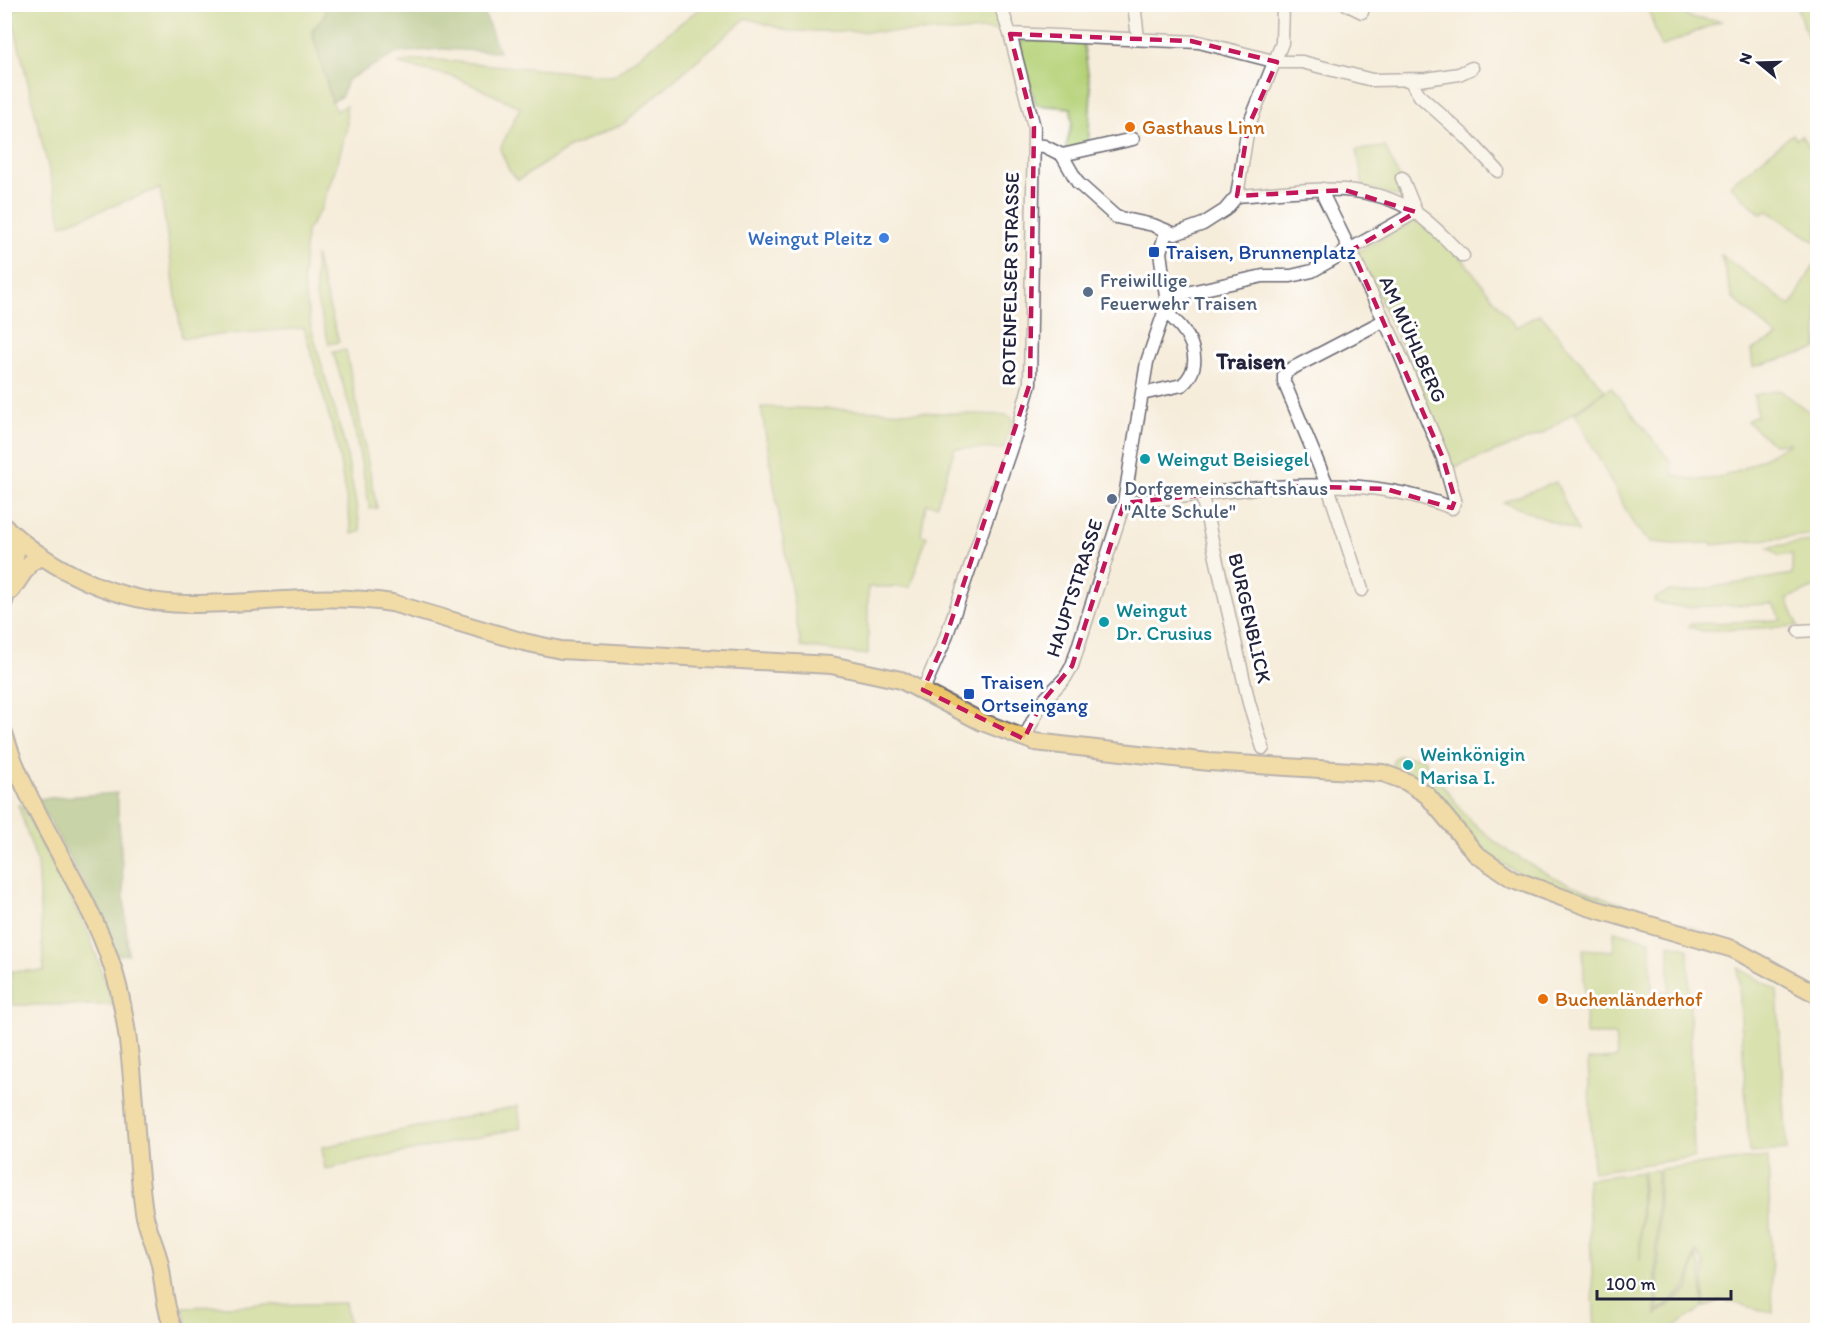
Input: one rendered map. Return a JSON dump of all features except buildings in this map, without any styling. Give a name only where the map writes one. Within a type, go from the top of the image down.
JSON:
[{"type":"main road","points":[[4,526],[42,556],[94,585],[135,598],[185,604],[313,597],[372,600],[392,603],[524,642],[561,650],[847,667],[893,678],[923,690],[982,722],[1024,739],[1077,749],[1209,762],[1383,773],[1407,782],[1427,795],[1476,854],[1513,879],[1588,908],[1733,949],[1818,995]]},
{"type":"main road","points":[[4,604],[19,540]]},
{"type":"main road","points":[[4,604],[20,575],[30,563],[42,556]]},
{"type":"main road","points":[[4,733],[28,794],[85,900],[111,963],[126,1032],[144,1213],[159,1262],[166,1309],[174,1330]]},
{"type":"street","name":"ROTENFELSER STRASSE","points":[[923,690],[945,640],[1018,427],[1030,383],[1033,122],[1000,4]]},
{"type":"street","points":[[1134,4],[1138,38]]},
{"type":"street","points":[[1062,155],[1078,183],[1110,213],[1120,219],[1153,225],[1167,232],[1180,234],[1192,230],[1225,210],[1237,196],[1248,127],[1277,62],[1284,36],[1283,4]]},
{"type":"street","points":[[1346,4],[1362,12]]},
{"type":"street","points":[[1010,34],[1199,42],[1277,62],[1302,62],[1372,80],[1410,80],[1459,74],[1472,68]]},
{"type":"street","points":[[1410,80],[1420,96],[1468,139],[1498,171]]},
{"type":"street","points":[[1034,145],[1062,155],[1133,139]]},
{"type":"street","points":[[1402,178],[1416,212]]},
{"type":"street","points":[[1237,196],[1323,189],[1374,195],[1416,212],[1463,256]]},
{"type":"street","name":"AM MÜHLBERG","points":[[1323,189],[1324,197],[1385,320],[1449,472],[1455,500],[1452,508],[1386,489],[1328,487]]},
{"type":"street","points":[[1167,232],[1160,252],[1168,297],[1263,276],[1291,276],[1312,271],[1416,212]]},
{"type":"street","name":"HAUPTSTRASSE","points":[[1024,739],[1042,702],[1065,678],[1072,666],[1124,503],[1151,346],[1168,297]]},
{"type":"street","points":[[1142,394],[1182,385],[1194,369],[1195,355],[1191,342],[1164,312]]},
{"type":"street","points":[[1362,590],[1328,487],[1284,382],[1284,375],[1289,370],[1385,320]]},
{"type":"street","points":[[1124,503],[1278,486],[1328,487]]},
{"type":"street","name":"BURGENBLICK","points":[[1202,496],[1249,703],[1263,748]]},
{"type":"street","points":[[1799,631],[1818,630]]},
{"type":"highlighted area","points":[[1010,34],[1191,41],[1277,62],[1248,127],[1237,196],[1345,190],[1416,212],[1352,250],[1443,458],[1455,500],[1452,508],[1386,489],[1291,486],[1124,503],[1072,666],[1042,702],[1024,739],[923,690],[945,640],[1030,383],[1034,127]]},
{"type":"green space","points":[[27,4],[325,5],[325,15],[312,31],[332,102],[337,111],[346,105],[347,127],[321,209],[306,232],[303,282],[311,327],[346,450],[361,531],[352,534],[337,444],[304,328],[182,338],[160,188],[62,225],[11,12]]},
{"type":"green space","points":[[325,5],[481,5],[499,52],[441,49],[397,53],[347,80],[342,96],[332,102],[312,31],[325,15]]},
{"type":"green space","points":[[704,5],[996,5],[1004,29],[949,32],[789,31],[746,18],[623,124],[569,148],[518,180],[509,170],[500,149],[520,107],[455,77],[398,64],[416,60],[438,60],[613,76]]},
{"type":"green space","points":[[1647,5],[1667,5],[1692,18],[1721,21],[1661,47]]},
{"type":"green space","points":[[1796,5],[1817,5],[1817,62]]},
{"type":"green space","points":[[1021,40],[1083,40],[1091,92],[1088,147],[1065,151],[1072,123],[1071,108],[1036,105],[1020,50]]},
{"type":"green space","points":[[1793,134],[1796,139],[1801,135],[1817,160],[1817,243],[1768,211],[1761,214],[1730,185]]},
{"type":"green space","points":[[1385,147],[1405,190],[1398,197],[1363,186],[1357,150]]},
{"type":"green space","points":[[1413,222],[1421,222],[1460,256],[1516,327],[1540,314],[1605,390],[1542,434],[1450,469],[1399,341],[1358,251]]},
{"type":"green space","points":[[315,255],[339,342],[329,344],[316,298]]},
{"type":"green space","points":[[1721,255],[1791,306],[1817,259],[1817,349],[1753,367],[1751,350],[1777,337],[1732,297]]},
{"type":"green space","points":[[346,350],[377,508],[370,509],[352,415],[333,352]]},
{"type":"green space","points":[[1611,387],[1671,462],[1673,474],[1689,479],[1719,477],[1734,472],[1791,443],[1773,444],[1747,421],[1757,415],[1754,395],[1780,390],[1817,418],[1817,534],[1712,545],[1711,543],[1650,542],[1635,527],[1575,413]]},
{"type":"green space","points":[[761,407],[1007,415],[1013,419],[1003,449],[955,448],[937,505],[926,504],[921,535],[927,536],[910,587],[868,587],[868,655],[801,647]]},
{"type":"green space","points":[[1556,482],[1578,532],[1503,502]]},
{"type":"green space","points":[[1817,540],[1817,586],[1787,599],[1798,626],[1703,631],[1689,627],[1690,624],[1781,620],[1773,604],[1682,607],[1654,602],[1655,598],[1670,591],[1684,592],[1792,574],[1792,554],[1779,556],[1768,547]]},
{"type":"green space","points":[[1398,756],[1423,758],[1472,822],[1504,848],[1530,864],[1586,891],[1704,931],[1631,913],[1529,879],[1496,860],[1476,842],[1443,800],[1427,787],[1392,767],[1393,760]]},
{"type":"green space","points":[[117,793],[128,954],[117,955],[87,890],[37,799]]},
{"type":"green space","points":[[21,804],[89,934],[113,1005],[12,1005],[11,971],[44,971],[37,862],[18,805]]},
{"type":"green space","points":[[1614,931],[1650,940],[1652,992],[1669,992],[1669,944],[1688,948],[1694,1157],[1593,1172],[1588,1060],[1617,1058],[1615,1035],[1586,1035],[1583,949],[1614,951]]},
{"type":"green space","points":[[1738,968],[1777,990],[1787,1150],[1749,1153]]},
{"type":"green space","points":[[518,1106],[521,1128],[325,1169],[322,1147]]},
{"type":"green space","points":[[1768,1157],[1773,1313],[1722,1300],[1704,1307],[1704,1264],[1696,1252],[1687,1287],[1658,1312],[1659,1169]]},
{"type":"green space","points":[[1657,1170],[1656,1315],[1689,1289],[1696,1257],[1701,1268],[1703,1307],[1671,1330],[1595,1330],[1587,1179],[1641,1172],[1640,1261],[1643,1171]]},
{"type":"green space","points":[[345,1303],[350,1330],[190,1330],[182,1307]]},
{"type":"place","name":"Gasthaus Linn","points":[[1130,127]]},
{"type":"place","name":"Weingut Pleitz","points":[[884,238]]},
{"type":"place","name":"Traisen, Brunnenplatz","points":[[1154,252]]},
{"type":"place","name":"Freiwillige Feuerwehr Traisen","points":[[1088,292]]},
{"type":"place","name":"Weingut Beisiegel","points":[[1145,459]]},
{"type":"place","name":"Dorfgemeinschaftshaus \"Alte Schule\"","points":[[1112,499]]},
{"type":"place","name":"Weingut Dr. Crusius","points":[[1104,622]]},
{"type":"place","name":"Traisen Ortseingang","points":[[969,694]]},
{"type":"place","name":"Weinkönigin Marisa I.","points":[[1408,765]]},
{"type":"place","name":"Buchenländerhof","points":[[1543,999]]},
{"type":"district","name":"Traisen","points":[[1251,361]]}]
